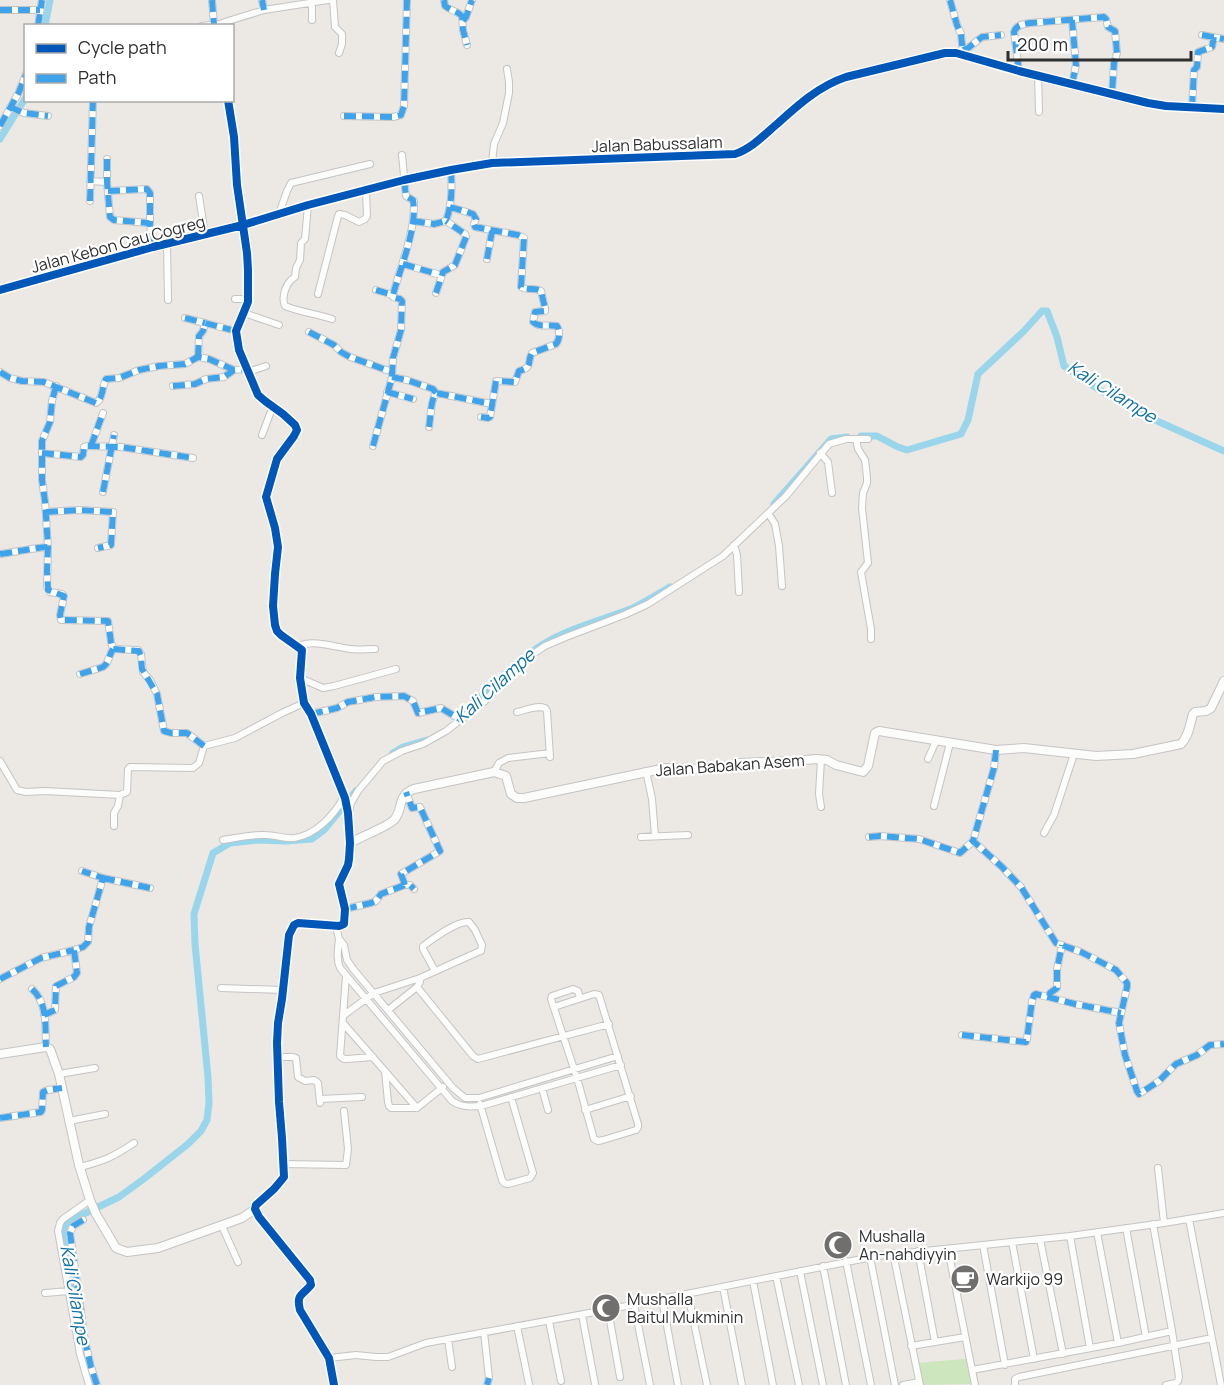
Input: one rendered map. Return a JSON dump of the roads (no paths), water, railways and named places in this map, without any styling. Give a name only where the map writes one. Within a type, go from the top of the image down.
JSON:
[{"type":"street","points":[[3,0],[3,10],[40,10]]},
{"type":"street","points":[[38,24],[42,0]]},
{"type":"street","points":[[212,0],[218,24]]},
{"type":"street","points":[[262,0],[264,10]]},
{"type":"street","points":[[221,24],[264,10],[327,0]]},
{"type":"street","points":[[333,0],[335,27],[342,34],[339,53]]},
{"type":"street","points":[[344,116],[393,117],[401,115],[404,106],[407,0]]},
{"type":"street","points":[[444,0],[445,6],[462,16],[467,45]]},
{"type":"street","points":[[463,21],[472,0]]},
{"type":"street","points":[[950,0],[961,34],[963,52]]},
{"type":"street","points":[[312,2],[312,21]]},
{"type":"street","points":[[1018,71],[1014,32],[1022,24],[1106,18],[1108,27],[1115,31],[1117,52],[1112,94]]},
{"type":"street","points":[[1072,20],[1076,65],[1072,84]]},
{"type":"street","points":[[963,52],[982,37],[1001,34]]},
{"type":"street","points":[[1202,35],[1224,39]]},
{"type":"street","points":[[1192,108],[1194,70],[1197,67],[1198,52],[1212,47],[1214,37]]},
{"type":"street","name":"Jalan Babussalam","points":[[243,225],[279,213],[404,180],[492,163],[735,154],[751,146],[807,98],[833,82],[945,53],[963,52],[1018,71],[1148,103],[1224,110]]},
{"type":"street","points":[[492,163],[494,144],[503,123],[509,93],[507,69]]},
{"type":"street","points":[[1038,75],[1039,112]]},
{"type":"street","points":[[0,126],[24,79]]},
{"type":"street","points":[[90,201],[93,102]]},
{"type":"street","points":[[228,102],[247,253],[249,298],[236,331],[239,350],[258,395],[290,420],[297,430],[277,459],[266,497],[278,547],[273,606],[275,625],[281,635],[302,650]]},
{"type":"street","points":[[11,108],[48,116]]},
{"type":"street","points":[[393,295],[413,221],[414,201],[406,196],[402,156]]},
{"type":"street","points":[[107,159],[111,219],[146,222],[150,225]]},
{"type":"street","points":[[279,213],[291,183],[370,164]]},
{"type":"street","points":[[446,221],[452,190],[451,170]]},
{"type":"street","points":[[90,181],[107,182]]},
{"type":"street","points":[[108,191],[147,189],[150,193],[153,247]]},
{"type":"street","points":[[318,294],[338,216],[339,214],[345,215],[359,222],[365,219],[366,190]]},
{"type":"street","points":[[199,196],[205,235]]},
{"type":"street","points":[[308,205],[305,239],[301,243],[300,260],[295,277],[290,280],[284,294],[283,303],[293,309],[332,319]]},
{"type":"street","points":[[450,207],[473,214],[476,219],[475,227],[524,237],[521,287],[541,291],[545,308],[544,311],[536,312],[533,322],[539,326],[557,326],[559,330],[558,340],[554,345],[532,353],[528,367],[519,371],[515,382],[496,381],[490,417],[481,417]]},
{"type":"street","points":[[413,221],[434,224],[446,221],[466,237],[455,265],[443,272],[436,293]]},
{"type":"street","name":"Jalan Kebon Cau Cogreg","points":[[0,290],[153,247],[243,225]]},
{"type":"street","points":[[487,260],[492,231]]},
{"type":"street","points":[[166,244],[168,300]]},
{"type":"street","points":[[403,264],[437,274]]},
{"type":"street","points":[[372,446],[392,375],[393,358],[401,330],[402,301],[393,295],[376,290]]},
{"type":"street","points":[[235,298],[249,298]]},
{"type":"street","points":[[244,313],[279,325]]},
{"type":"street","points":[[185,318],[236,331]]},
{"type":"street","points":[[198,357],[199,336],[205,323]]},
{"type":"street","points":[[309,332],[334,345],[350,357],[433,389],[436,393],[492,404]]},
{"type":"street","points":[[0,372],[22,381],[44,382],[96,403],[99,402],[106,379],[119,378],[139,370],[159,366],[185,364],[198,357],[215,361],[234,370],[266,366]]},
{"type":"street","points":[[172,386],[226,376],[234,370]]},
{"type":"street","points":[[56,386],[50,422],[42,441],[42,480],[48,547],[47,587],[50,592],[62,594],[64,597],[60,615],[62,620],[108,621],[113,649],[104,667],[80,674]]},
{"type":"street","points":[[387,392],[413,399]]},
{"type":"street","points":[[429,427],[432,401],[436,393]]},
{"type":"street","points":[[261,435],[273,406]]},
{"type":"street","points":[[91,446],[103,413]]},
{"type":"street","points":[[103,492],[114,435]]},
{"type":"street","points":[[348,810],[358,790],[383,761],[423,744],[446,731],[458,718],[496,691],[524,660],[557,640],[648,604],[723,556],[791,490],[826,446],[832,442],[868,439]]},
{"type":"street","points":[[856,440],[858,449],[865,460],[867,477],[862,508],[868,563],[861,572],[871,639]]},
{"type":"street","points":[[42,453],[81,457],[85,447],[91,446],[194,458]]},
{"type":"street","points":[[820,453],[828,462],[832,493]]},
{"type":"street","points":[[46,512],[79,510],[112,512],[111,545],[98,548]]},
{"type":"street","points":[[768,513],[775,524],[782,586]]},
{"type":"street","points":[[734,545],[737,555],[739,592]]},
{"type":"street","points":[[0,554],[23,551],[28,548],[48,547]]},
{"type":"street","points":[[0,1054],[45,1047],[50,1049],[59,1074],[80,1167],[92,1205],[113,1246],[121,1251],[158,1248],[242,1218],[255,1209],[256,1205],[274,1189],[282,1179],[283,1164],[279,1102],[278,1023],[289,935],[294,925],[300,923],[342,926],[345,922],[345,909],[339,886],[348,865],[350,843],[348,810],[344,797],[311,714],[304,703],[300,678],[301,645],[306,643],[350,649],[375,649]]},
{"type":"street","points":[[113,649],[140,652],[143,672],[157,694],[164,731],[187,734],[204,746],[235,738],[304,703]]},
{"type":"street","points":[[300,678],[323,688],[334,687],[396,669]]},
{"type":"street","name":"Jalan Babakan Asem","points":[[494,772],[506,776],[512,796],[524,798],[666,768],[716,769],[749,762],[821,759],[863,772],[868,766],[877,731],[996,750],[1024,748],[1115,756],[1181,744],[1188,735],[1193,714],[1211,708],[1224,681]]},
{"type":"street","points":[[311,714],[337,708],[356,700],[404,696],[413,701],[418,713],[441,708],[458,718]]},
{"type":"street","points":[[350,843],[392,822],[406,792],[494,772],[499,763],[508,758],[550,755],[547,710],[540,706],[517,712]]},
{"type":"street","points":[[928,759],[936,741]]},
{"type":"street","points":[[934,806],[950,743]]},
{"type":"street","points":[[0,761],[14,788],[21,792],[120,795],[127,792],[130,767],[193,768],[199,764],[204,746]]},
{"type":"street","points":[[869,837],[888,836],[919,840],[960,853],[973,841],[994,768],[996,750]]},
{"type":"street","points":[[1044,833],[1054,815],[1074,754]]},
{"type":"street","points":[[821,759],[819,790],[821,807]]},
{"type":"street","points":[[646,771],[652,799],[655,836]]},
{"type":"street","points":[[405,885],[401,874],[440,851],[420,807],[412,808],[406,792]]},
{"type":"street","points":[[114,826],[114,813],[120,795]]},
{"type":"street","points":[[223,840],[264,835],[288,838],[301,836],[321,825],[344,797]]},
{"type":"street","points":[[641,837],[688,835]]},
{"type":"street","points":[[973,841],[1021,887],[1056,943],[1105,963],[1116,970],[1127,983],[1119,1023],[1125,1055],[1139,1094],[1159,1081],[1176,1064],[1197,1055],[1210,1045],[1224,1044]]},
{"type":"street","points":[[82,872],[150,888]]},
{"type":"street","points":[[0,979],[41,958],[83,948],[88,942],[89,927],[103,878]]},
{"type":"street","points":[[345,909],[371,903],[381,894],[405,885],[410,885],[414,889]]},
{"type":"street","points":[[344,1015],[374,993],[420,978],[482,950],[479,938],[469,922],[464,921],[423,946],[435,971]]},
{"type":"street","points":[[336,926],[339,939],[338,963],[346,976],[452,1101],[457,1104],[470,1107],[481,1106],[621,1065]]},
{"type":"street","points":[[339,939],[344,945],[347,960],[448,1083],[465,1098],[479,1098],[618,1056]]},
{"type":"street","points":[[1049,996],[1057,988],[1057,969],[1062,945]]},
{"type":"street","points":[[44,1015],[55,1010],[56,986],[74,977],[77,973],[74,950]]},
{"type":"street","points":[[346,976],[340,1054],[342,1058],[347,1059],[373,1057]]},
{"type":"street","points":[[388,1010],[417,987],[420,978]]},
{"type":"street","points":[[417,987],[476,1058],[482,1059],[609,1024]]},
{"type":"street","points":[[221,988],[283,990]]},
{"type":"street","points":[[32,989],[39,995],[42,1005],[45,1047]]},
{"type":"street","points":[[554,1006],[594,994],[599,995],[639,1124],[636,1130],[596,1141],[594,1139],[551,999],[552,996],[573,989],[578,991],[580,998]]},
{"type":"street","points":[[962,1035],[1026,1042],[1033,997],[1036,994],[1121,1013]]},
{"type":"street","points":[[343,1023],[417,1108]]},
{"type":"street","points":[[278,1057],[293,1056],[296,1058],[298,1077],[305,1081],[317,1081],[320,1101],[362,1097]]},
{"type":"street","points":[[59,1074],[95,1068]]},
{"type":"street","points":[[385,1071],[390,1108],[417,1108],[448,1083]]},
{"type":"street","points":[[0,1118],[42,1112],[43,1092],[62,1088]]},
{"type":"street","points":[[542,1088],[548,1110]]},
{"type":"street","points":[[585,1110],[631,1096]]},
{"type":"street","points":[[479,1098],[504,1183],[508,1184],[530,1178],[533,1173],[511,1097]]},
{"type":"street","points":[[283,1164],[346,1165],[348,1149],[344,1111]]},
{"type":"street","points":[[69,1121],[105,1114]]},
{"type":"street","points":[[80,1167],[113,1157],[134,1143]]},
{"type":"street","points":[[1158,1168],[1164,1223]]},
{"type":"street","points":[[92,1205],[63,1220],[59,1226],[58,1235],[69,1291],[93,1384]]},
{"type":"street","points":[[255,1209],[310,1280],[311,1285],[300,1296],[298,1302],[300,1310],[329,1358],[334,1385]]},
{"type":"street","points":[[329,1358],[356,1355],[388,1357],[426,1343],[893,1253],[1070,1236],[1224,1213]]},
{"type":"street","points":[[1189,1219],[1221,1385]]},
{"type":"street","points":[[83,1220],[73,1226],[70,1233],[84,1354]]},
{"type":"street","points":[[1152,1224],[1179,1380],[1166,1385]]},
{"type":"street","points":[[222,1226],[238,1262]]},
{"type":"street","points":[[1126,1228],[1146,1337]]},
{"type":"street","points":[[1097,1232],[1118,1343]]},
{"type":"street","points":[[1070,1236],[1090,1348]]},
{"type":"street","points":[[1040,1239],[1063,1354]]},
{"type":"street","points":[[1012,1242],[1034,1359]]},
{"type":"street","points":[[983,1245],[1005,1365]]},
{"type":"street","points":[[948,1249],[975,1385]]},
{"type":"street","points":[[918,1251],[935,1342]]},
{"type":"street","points":[[893,1253],[919,1383],[903,1385]]},
{"type":"street","points":[[870,1257],[895,1385]]},
{"type":"street","points":[[846,1261],[871,1385]]},
{"type":"street","points":[[823,1266],[846,1385]]},
{"type":"street","points":[[800,1271],[823,1385]]},
{"type":"street","points":[[776,1276],[799,1385]]},
{"type":"street","points":[[753,1281],[773,1385]]},
{"type":"street","points":[[723,1287],[742,1385]]},
{"type":"street","points":[[45,1293],[69,1291]]},
{"type":"street","points":[[688,1294],[707,1385]]},
{"type":"street","points":[[662,1299],[678,1385]]},
{"type":"street","points":[[634,1304],[650,1385]]},
{"type":"street","points":[[608,1309],[620,1377]]},
{"type":"street","points":[[582,1314],[595,1384]]},
{"type":"street","points":[[549,1321],[561,1381]]},
{"type":"street","points":[[518,1326],[530,1384]]},
{"type":"street","points":[[972,1370],[1172,1331]]},
{"type":"street","points":[[484,1332],[489,1378],[487,1385]]},
{"type":"street","points":[[911,1346],[965,1337]]},
{"type":"street","points":[[1015,1385],[1017,1377],[1212,1338]]},
{"type":"street","points":[[448,1339],[452,1367]]},
{"type":"street","points":[[1042,1358],[1045,1372]]},
{"type":"waterway","points":[[45,24],[50,0]]},
{"type":"waterway","points":[[0,139],[24,100]]},
{"type":"waterway","name":"Kali Cilampe","points":[[861,436],[877,436],[907,450],[961,434],[968,420],[978,374],[1042,311],[1047,311],[1057,337],[1064,366],[1098,389],[1146,416],[1224,451]]},
{"type":"waterway","name":"Kali Cilampe","points":[[774,504],[831,439],[847,437]]},
{"type":"waterway","name":"Kali Cilampe","points":[[529,654],[553,639],[633,608],[670,587]]},
{"type":"waterway","name":"Kali Cilampe","points":[[463,715],[518,663]]},
{"type":"waterway","name":"Kali Cilampe","points":[[393,753],[403,747],[427,740]]},
{"type":"waterway","name":"Kali Cilampe","points":[[94,1385],[77,1320],[71,1269],[63,1230],[69,1221],[119,1197],[145,1178],[188,1144],[201,1131],[207,1120],[208,1077],[194,914],[213,853],[230,843],[312,839],[324,830],[356,791]]},
{"type":"place","name":"Mushalla An-nahdiyyin","points":[[838,1245]]},
{"type":"place","name":"Warkijo 99","points":[[965,1279]]},
{"type":"place","name":"Mushalla Baitul Mukminin","points":[[606,1308]]}]
